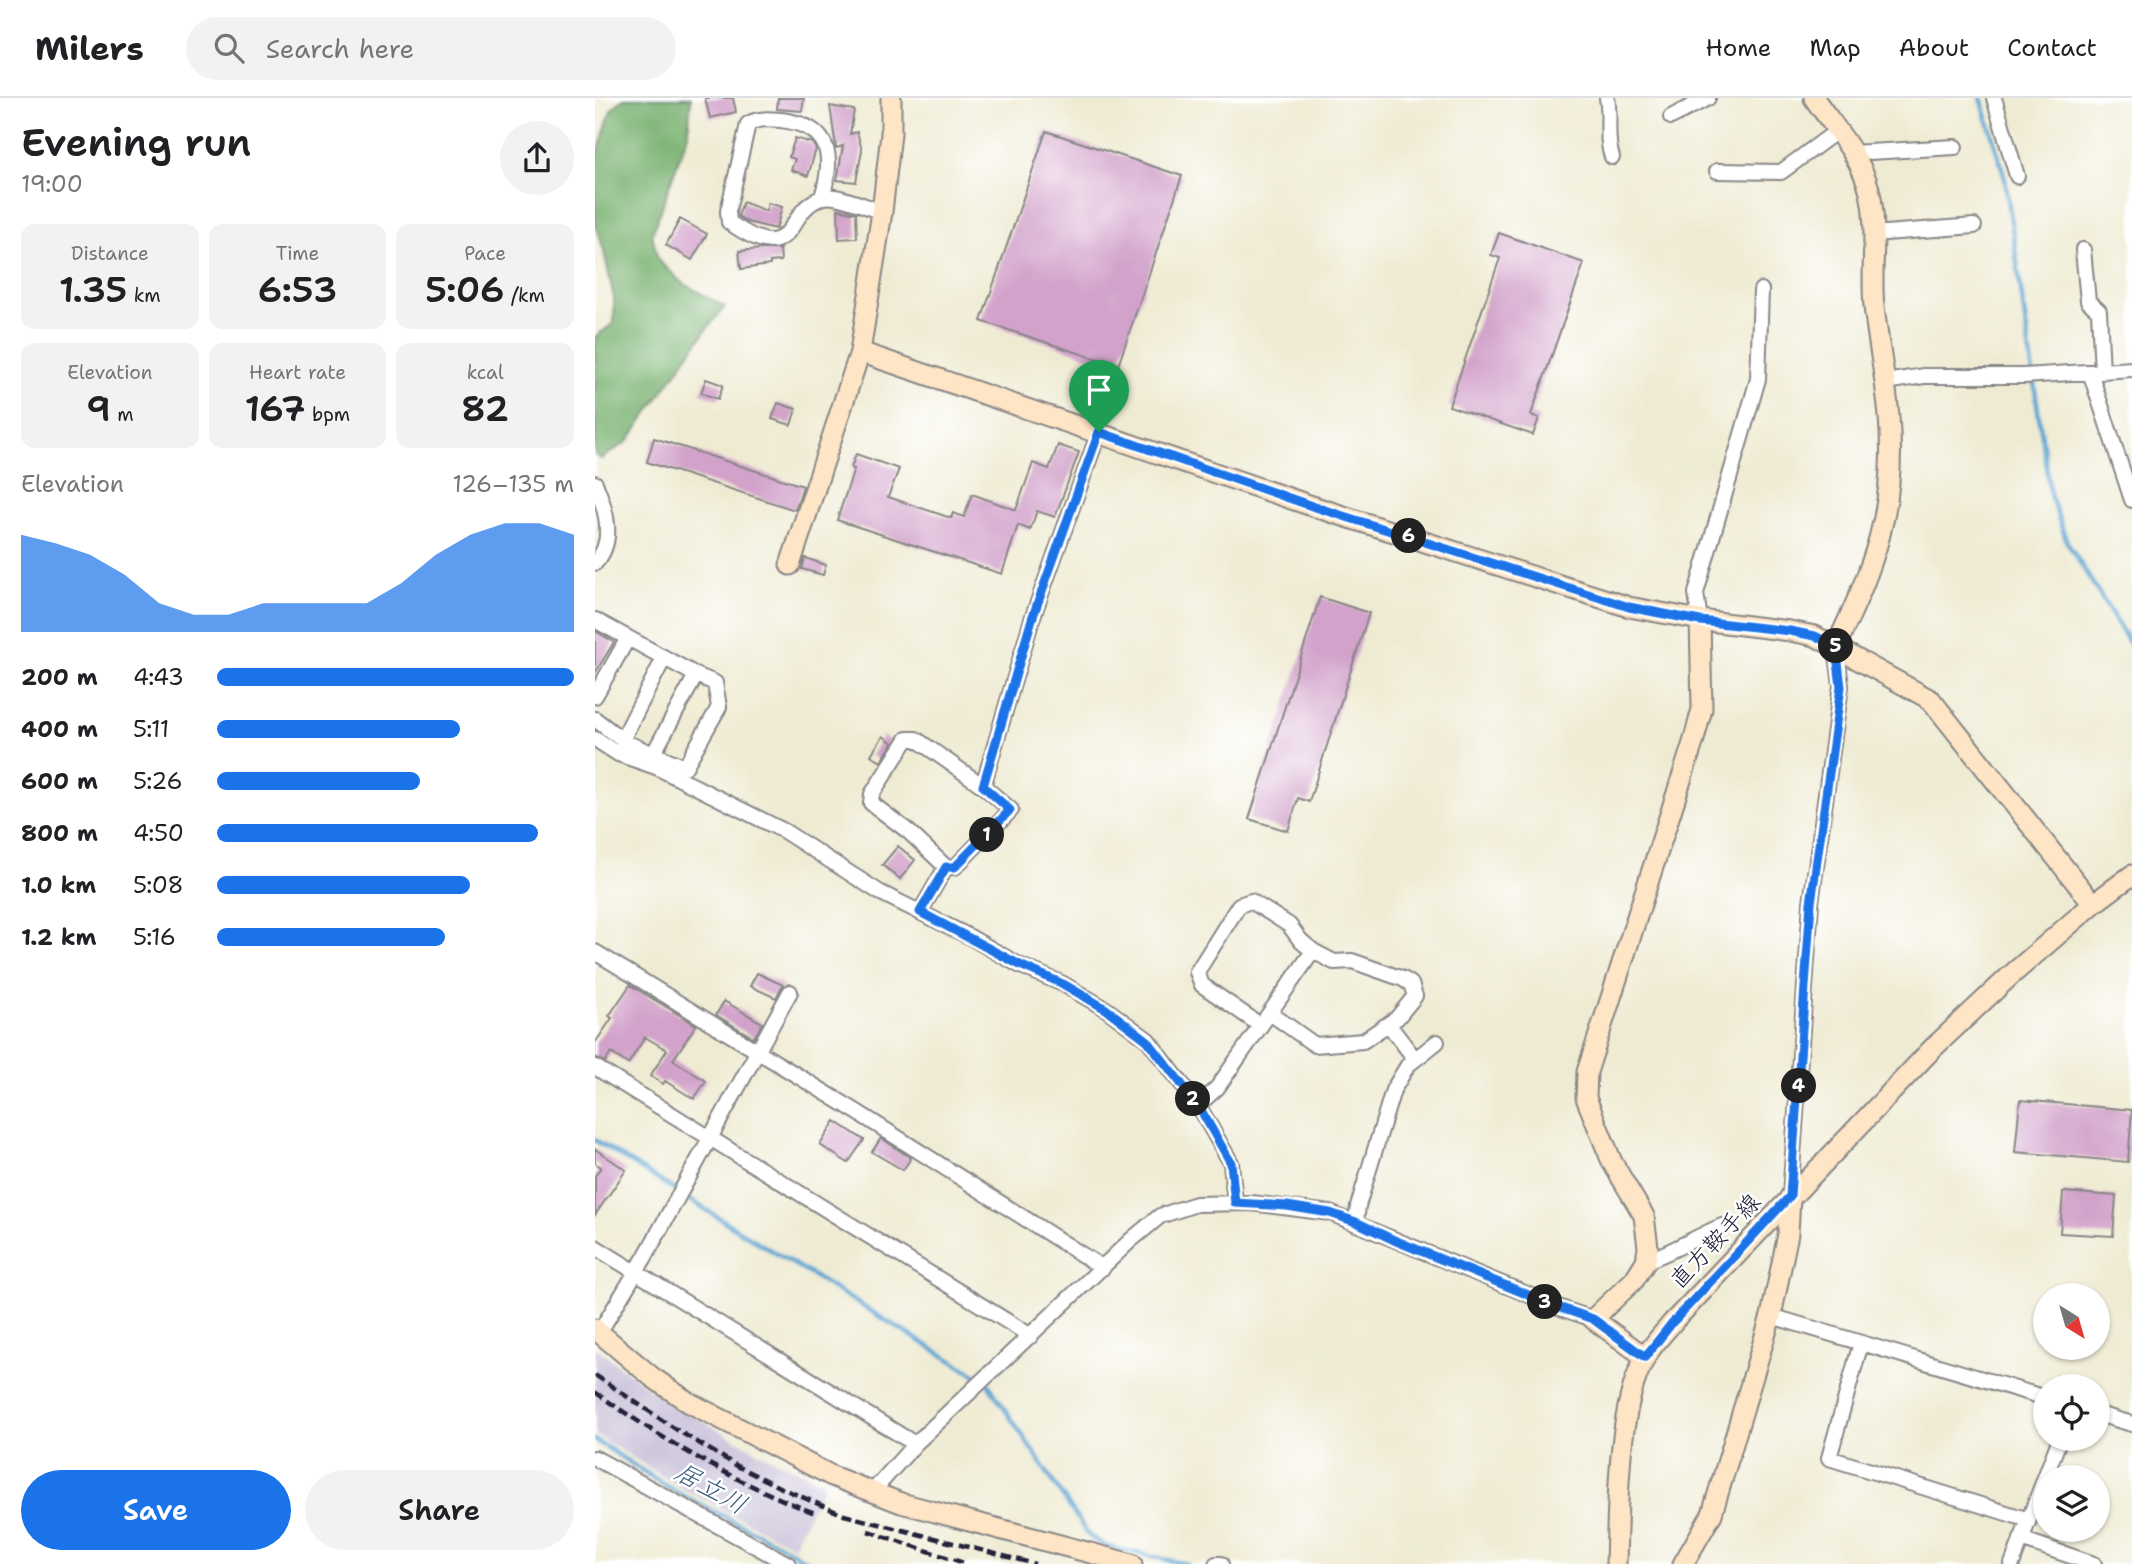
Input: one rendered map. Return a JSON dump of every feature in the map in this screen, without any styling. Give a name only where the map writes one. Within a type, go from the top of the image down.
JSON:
[{"type":"street","points":[[790,565],[860,352],[882,212],[891,134],[891,98]]},
{"type":"street","points":[[1607,98],[1610,121],[1608,147],[1612,157]]},
{"type":"street","points":[[1671,117],[1708,98]]},
{"type":"street","points":[[1683,1564],[1711,1514],[1770,1316],[1788,1234],[1811,903],[1841,687],[1836,646],[1866,583],[1882,535],[1890,483],[1889,418],[1874,304],[1869,189],[1852,153],[1814,98]]},
{"type":"street","points":[[1994,98],[2017,176]]},
{"type":"street","points":[[822,197],[829,175],[829,162],[818,134],[807,125],[782,120],[756,119],[748,124],[728,211],[729,222],[755,238],[782,239],[802,214],[822,197],[831,196],[882,212]]},
{"type":"street","points":[[1717,171],[1781,172],[1837,131]]},
{"type":"street","points":[[1852,153],[1955,147]]},
{"type":"street","points":[[1873,234],[1974,226]]},
{"type":"street","points":[[2083,250],[2088,302],[2099,311],[2096,372],[2132,500]]},
{"type":"street","points":[[1593,1319],[1634,1280],[1646,1261],[1648,1247],[1644,1216],[1612,1162],[1587,1098],[1587,1072],[1702,709],[1700,621],[1696,593],[1758,379],[1761,290]]},
{"type":"street","points":[[860,352],[1312,506],[1629,607],[1700,621],[1815,636],[1931,700],[2093,904]]},
{"type":"street","points":[[1885,382],[1924,376],[2024,376],[2132,369]]},
{"type":"street","points":[[983,786],[1032,619],[1099,432]]},
{"type":"street","points":[[595,483],[608,534],[604,554],[595,563]]},
{"type":"street","points":[[595,620],[715,683],[719,707],[685,767],[618,754],[595,739]]},
{"type":"street","points":[[595,696],[628,638]]},
{"type":"street","points":[[622,740],[664,658]]},
{"type":"street","points":[[651,759],[696,675]]},
{"type":"street","points":[[595,719],[651,759],[784,831],[879,892],[1020,965],[1063,984],[1106,1009],[1147,1040],[1198,1105],[1231,1163],[1235,1203]]},
{"type":"street","points":[[907,739],[916,739],[983,786],[1010,810],[955,867],[946,867],[909,832],[871,803],[872,794],[907,739]]},
{"type":"street","points":[[920,912],[946,867]]},
{"type":"street","name":"直方鞍手線","points":[[1616,1564],[1628,1399],[1645,1357],[1672,1323],[1790,1196],[1933,1048],[2010,976],[2093,904],[2132,875]]},
{"type":"street","points":[[1260,1025],[1202,985],[1197,972],[1239,905],[1251,901],[1289,925],[1313,951],[1334,962],[1352,961],[1364,964],[1411,984],[1415,996],[1397,1018],[1363,1041],[1315,1045],[1271,1013]]},
{"type":"street","points":[[1198,1105],[1217,1088],[1313,951]]},
{"type":"street","points":[[595,952],[865,1116],[1103,1268]]},
{"type":"street","points":[[790,992],[645,1257],[597,1331],[652,1377],[688,1402],[832,1476],[901,1503],[1132,1564]]},
{"type":"street","points":[[1388,1025],[1415,1059]]},
{"type":"street","points":[[1356,1222],[1358,1206],[1393,1090],[1408,1065],[1437,1042]]},
{"type":"street","points":[[595,1067],[1031,1336]]},
{"type":"street","points":[[872,1492],[915,1444],[1160,1216],[1196,1204],[1287,1206],[1330,1213],[1507,1287],[1593,1319],[1645,1357]]},
{"type":"street","points":[[1646,1261],[1672,1252],[1695,1237],[1722,1226]]},
{"type":"street","points":[[595,1247],[915,1444]]},
{"type":"street","points":[[1770,1316],[2033,1394]]},
{"type":"street","points":[[1861,1343],[1829,1458],[2029,1520]]},
{"type":"street","points":[[2110,1417],[2132,1424]]},
{"type":"street","points":[[2011,1564],[2055,1451]]},
{"type":"street","points":[[595,1458],[788,1564]]},
{"type":"street","points":[[2021,1539],[2094,1564]]},
{"type":"shaded area","points":[[595,1347],[657,1395],[758,1452],[825,1483],[793,1546],[680,1487],[595,1434]]},
{"type":"green space","points":[[624,98],[691,98],[688,134],[652,234],[658,260],[681,282],[725,307],[628,441],[601,459],[595,455],[595,337],[614,323],[614,298],[595,224],[595,163],[611,110]]},
{"type":"building","points":[[705,98],[733,98],[736,112],[710,118]]},
{"type":"building","points":[[778,98],[804,98],[802,111],[777,109]]},
{"type":"building","points":[[830,106],[854,110],[850,134],[857,132],[862,150],[856,182],[837,180],[843,146],[836,148]]},
{"type":"building","points":[[1046,131],[1182,176],[1118,366],[981,321]]},
{"type":"building","points":[[795,138],[812,143],[816,149],[808,176],[791,170],[795,159],[789,157]]},
{"type":"building","points":[[743,202],[766,211],[768,203],[782,207],[776,229],[747,222],[738,216]]},
{"type":"building","points":[[838,209],[856,213],[857,238],[839,239]]},
{"type":"building","points":[[680,219],[707,234],[692,260],[666,245]]},
{"type":"building","points":[[1499,233],[1584,263],[1531,415],[1539,418],[1533,435],[1449,406],[1500,258],[1491,255]]},
{"type":"building","points":[[780,249],[781,261],[741,269],[739,251]]},
{"type":"building","points":[[706,379],[723,385],[718,399],[701,393]]},
{"type":"building","points":[[778,403],[796,409],[791,425],[772,419]]},
{"type":"building","points":[[654,438],[803,486],[795,510],[647,462]]},
{"type":"building","points":[[1058,445],[1079,452],[1055,517],[1037,511],[1030,530],[1018,525],[1002,574],[837,520],[854,469],[851,468],[856,454],[899,469],[888,497],[951,518],[953,513],[964,517],[972,494],[1016,510],[1033,463],[1049,469]]},
{"type":"building","points":[[805,558],[826,565],[823,575],[802,569]]},
{"type":"building","points":[[1320,597],[1369,613],[1309,802],[1298,798],[1288,831],[1249,819]]},
{"type":"building","points":[[595,631],[614,642],[595,673]]},
{"type":"building","points":[[883,736],[893,743],[881,762],[871,755]]},
{"type":"building","points":[[898,846],[915,860],[900,879],[882,865]]},
{"type":"building","points":[[757,973],[783,985],[776,998],[750,986]]},
{"type":"building","points":[[630,985],[696,1025],[673,1060],[706,1081],[694,1099],[665,1081],[663,1084],[650,1076],[667,1050],[645,1037],[628,1064],[611,1053],[605,1062],[595,1057],[595,1043]]},
{"type":"building","points":[[724,1001],[762,1023],[754,1038],[716,1015]]},
{"type":"building","points":[[2020,1100],[2132,1110],[2128,1162],[2015,1152]]},
{"type":"building","points":[[835,1121],[864,1140],[848,1163],[820,1145]]},
{"type":"building","points":[[881,1138],[911,1158],[903,1170],[872,1152]]},
{"type":"building","points":[[595,1149],[626,1170],[595,1215],[595,1176],[601,1167],[595,1163]]},
{"type":"building","points":[[2063,1192],[2116,1196],[2113,1236],[2060,1233]]},
{"type":"waterway","points":[[1981,98],[2005,178],[2050,494],[2067,542],[2132,647]]},
{"type":"waterway","points":[[595,1140],[987,1382],[1089,1536],[1105,1546],[1186,1564]]},
{"type":"waterway","name":"居立川","points":[[595,1440],[669,1488],[788,1549],[811,1564]]},
{"type":"railway","points":[[595,1375],[677,1430],[739,1467],[844,1515],[1035,1564]]},
{"type":"railway","points":[[595,1392],[701,1460],[815,1513]]},
{"type":"railway","points":[[868,1531],[967,1564]]},
{"type":"route","points":[[1099,432],[1312,506],[1629,607],[1700,621],[1790,631],[1815,636],[1836,646],[1841,687],[1811,903],[1790,1196],[1672,1323],[1645,1357],[1593,1319],[1394,1240],[1356,1222],[1330,1213],[1287,1206],[1235,1203],[1231,1163],[1198,1105],[1147,1040],[1106,1009],[1063,984],[1020,965],[920,912],[946,867],[955,867],[1010,810],[983,786],[1032,619],[1099,432]]}]
